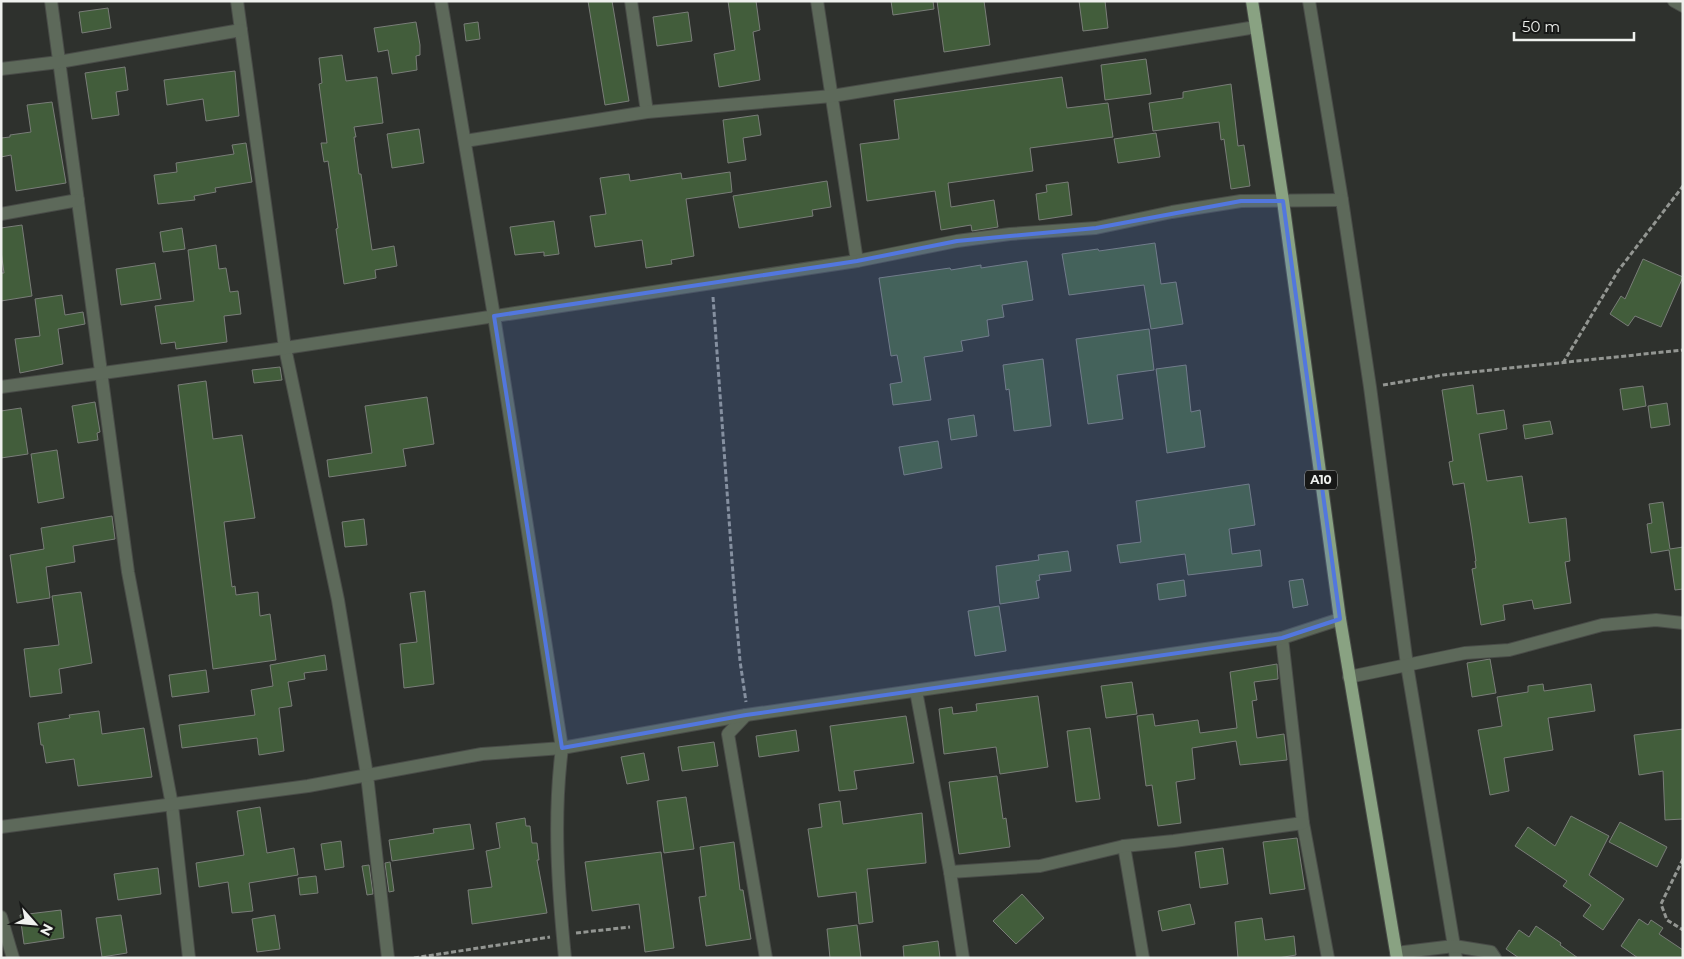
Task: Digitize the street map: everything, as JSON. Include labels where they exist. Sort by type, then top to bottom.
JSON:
[{"type":"main road","name":"A10","points":[[1252,1],[1283,201],[1340,619],[1397,955]]},
{"type":"street","points":[[51,1],[128,572],[172,805],[189,958]]},
{"type":"street","points":[[237,1],[285,348],[338,600],[367,775],[388,958]]},
{"type":"street","points":[[441,1],[494,316],[562,748],[558,782],[558,848],[565,958]]},
{"type":"street","points":[[631,1],[647,112]]},
{"type":"street","points":[[817,1],[857,261]]},
{"type":"street","points":[[1309,1],[1342,200],[1408,665],[1455,952]]},
{"type":"street","points":[[1674,1],[1683,6]]},
{"type":"street","points":[[464,141],[647,112],[832,96],[1256,27]]},
{"type":"street","points":[[1,69],[58,62],[241,30]]},
{"type":"street","points":[[1,214],[78,200]]},
{"type":"street","points":[[1,387],[285,348],[857,261],[957,241],[1010,234],[1096,228],[1172,212],[1241,201],[1342,200]]},
{"type":"street","points":[[1,827],[308,786],[482,754],[562,748],[746,715],[1282,638],[1340,619]]},
{"type":"street","points":[[1349,677],[1465,653],[1509,650],[1602,625],[1656,620],[1683,623]]},
{"type":"street","points":[[1282,638],[1303,823],[1328,958]]},
{"type":"street","points":[[916,691],[950,872],[963,958]]},
{"type":"street","points":[[746,715],[728,734],[766,958]]},
{"type":"street","points":[[950,872],[1040,866],[1124,846],[1303,823]]},
{"type":"street","points":[[1124,846],[1143,958]]},
{"type":"street","points":[[1,917],[13,958]]},
{"type":"street","points":[[1397,955],[1492,952],[1495,958]]},
{"type":"path","points":[[1563,363],[1618,271],[1683,186]]},
{"type":"path","points":[[712,282],[735,602],[740,661],[746,693],[746,715]]},
{"type":"path","points":[[1370,388],[1444,375],[1683,350]]},
{"type":"path","points":[[1683,859],[1661,904],[1667,920],[1683,930]]},
{"type":"path","points":[[414,958],[539,940],[563,934],[630,927]]},
{"type":"highlighted area","points":[[1241,201],[1283,201],[1340,619],[1282,638],[746,715],[562,748],[494,316],[857,261],[957,241],[1096,228]]},
{"type":"building","points":[[588,1],[612,1],[629,101],[605,105]]},
{"type":"building","points":[[728,1],[756,1],[760,30],[753,32],[760,80],[719,87],[714,54],[735,50]]},
{"type":"building","points":[[891,1],[933,1],[934,9],[893,15]]},
{"type":"building","points":[[937,1],[984,1],[990,45],[944,52]]},
{"type":"building","points":[[1079,1],[1105,1],[1108,28],[1083,31]]},
{"type":"building","points":[[108,8],[111,28],[82,33],[79,12]]},
{"type":"building","points":[[688,12],[692,41],[657,46],[653,17]]},
{"type":"building","points":[[416,22],[420,45],[420,55],[416,56],[417,70],[392,74],[388,50],[378,52],[374,28]]},
{"type":"building","points":[[478,22],[480,39],[466,41],[464,24]]},
{"type":"building","points":[[342,55],[346,81],[377,77],[383,123],[354,127],[356,137],[354,137],[372,250],[394,246],[397,266],[375,270],[376,278],[344,284],[328,161],[324,162],[321,143],[327,143],[319,84],[322,83],[319,58]]},
{"type":"building","points":[[1146,59],[1151,94],[1105,100],[1101,65]]},
{"type":"building","points":[[125,67],[128,90],[116,92],[119,115],[92,119],[85,73]]},
{"type":"building","points":[[235,71],[239,116],[206,121],[203,99],[167,105],[164,80]]},
{"type":"building","points":[[1062,77],[1067,108],[1108,103],[1113,137],[1030,148],[1033,171],[948,183],[951,207],[994,200],[998,227],[972,231],[971,225],[941,230],[935,191],[867,201],[860,144],[899,139],[894,100]]},
{"type":"building","points":[[1231,84],[1238,146],[1244,145],[1250,186],[1231,189],[1224,139],[1221,140],[1219,122],[1153,131],[1149,103],[1183,98],[1183,92]]},
{"type":"building","points":[[52,102],[66,183],[16,191],[11,155],[1,157],[1,138],[31,132],[27,105]]},
{"type":"building","points":[[758,115],[761,135],[743,138],[746,160],[728,163],[723,120]]},
{"type":"building","points":[[419,129],[424,163],[392,168],[387,134]]},
{"type":"building","points":[[1156,133],[1160,157],[1118,163],[1114,139]]},
{"type":"building","points":[[246,143],[252,182],[215,188],[216,192],[194,196],[195,200],[158,204],[154,175],[177,172],[176,163],[234,154],[232,145]]},
{"type":"building","points":[[730,172],[732,192],[686,199],[694,256],[671,260],[672,264],[646,268],[642,240],[595,247],[590,216],[606,214],[600,178],[629,174],[630,181],[681,173],[682,179]]},
{"type":"building","points":[[827,181],[831,207],[812,210],[813,216],[739,228],[733,196]]},
{"type":"building","points":[[1068,182],[1072,215],[1039,220],[1036,194],[1047,192],[1046,185]]},
{"type":"building","points":[[554,221],[559,254],[544,256],[544,252],[515,255],[510,227]]},
{"type":"building","points":[[22,225],[32,296],[1,301],[1,273],[4,273],[1,251],[1,228]]},
{"type":"building","points":[[182,228],[185,249],[163,252],[160,232]]},
{"type":"building","points":[[1155,243],[1161,284],[1176,282],[1183,324],[1151,329],[1144,285],[1069,295],[1062,254]]},
{"type":"building","points":[[216,245],[219,269],[226,268],[230,292],[238,291],[241,314],[224,316],[227,342],[176,349],[175,342],[161,344],[155,306],[194,301],[188,250]]},
{"type":"building","points":[[1643,259],[1683,277],[1661,327],[1635,316],[1628,326],[1610,314],[1621,296],[1625,299]]},
{"type":"building","points":[[1027,261],[1033,300],[1002,305],[1004,317],[987,320],[989,336],[961,341],[963,351],[924,357],[931,400],[893,405],[890,384],[902,382],[897,355],[891,356],[879,278],[950,268],[951,270],[981,265],[981,268]]},
{"type":"building","points":[[155,263],[161,299],[121,305],[116,269]]},
{"type":"building","points":[[62,295],[65,315],[83,312],[85,324],[58,329],[63,364],[20,373],[15,339],[40,336],[35,299]]},
{"type":"building","points":[[1149,329],[1154,370],[1117,375],[1123,419],[1088,424],[1076,339]]},
{"type":"building","points":[[1043,359],[1051,426],[1014,431],[1009,389],[1006,390],[1003,365]]},
{"type":"building","points":[[1186,365],[1191,412],[1200,410],[1205,447],[1167,453],[1156,369]]},
{"type":"building","points":[[280,367],[282,380],[254,383],[252,370]]},
{"type":"building","points":[[206,381],[213,439],[242,435],[255,518],[224,522],[232,587],[235,586],[236,595],[258,592],[260,616],[270,614],[276,660],[213,669],[178,385]]},
{"type":"building","points":[[1473,385],[1477,414],[1504,410],[1507,429],[1479,434],[1487,481],[1522,476],[1529,523],[1566,518],[1570,561],[1565,562],[1571,603],[1534,609],[1532,600],[1503,605],[1505,620],[1481,625],[1472,569],[1476,568],[1476,561],[1464,483],[1453,485],[1449,462],[1453,461],[1442,390]]},
{"type":"building","points":[[1643,386],[1646,406],[1623,410],[1620,389]]},
{"type":"building","points":[[427,397],[434,444],[403,449],[406,466],[329,477],[327,460],[372,453],[365,406]]},
{"type":"building","points":[[95,402],[100,432],[97,433],[98,440],[78,443],[72,406]]},
{"type":"building","points":[[1667,403],[1670,425],[1651,428],[1648,406]]},
{"type":"building","points":[[21,408],[28,454],[1,458],[1,411]]},
{"type":"building","points":[[974,415],[977,436],[951,440],[948,419]]},
{"type":"building","points":[[1550,421],[1553,434],[1525,439],[1523,425]]},
{"type":"building","points":[[938,441],[942,468],[904,475],[899,447]]},
{"type":"building","points":[[57,450],[64,498],[38,503],[31,454]]},
{"type":"building","points":[[1249,484],[1255,525],[1229,529],[1232,554],[1260,550],[1262,566],[1188,575],[1185,554],[1120,563],[1117,545],[1141,542],[1136,501]]},
{"type":"building","points":[[1663,502],[1670,549],[1683,547],[1683,589],[1675,590],[1669,550],[1651,553],[1647,524],[1652,523],[1649,504]]},
{"type":"building","points":[[112,516],[115,539],[73,546],[75,562],[46,567],[50,598],[17,603],[10,555],[44,549],[41,528]]},
{"type":"building","points":[[364,519],[367,545],[345,547],[342,522]]},
{"type":"building","points":[[1068,551],[1071,571],[1039,575],[1040,580],[1036,581],[1039,598],[1000,604],[996,566],[1039,560],[1038,555]]},
{"type":"building","points":[[1303,579],[1308,605],[1293,608],[1289,581]]},
{"type":"building","points":[[1184,580],[1186,596],[1159,600],[1157,584]]},
{"type":"building","points":[[425,591],[434,684],[404,688],[400,644],[417,642],[410,593]]},
{"type":"building","points":[[81,592],[92,663],[59,669],[62,693],[30,697],[24,649],[59,645],[52,596]]},
{"type":"building","points":[[999,606],[1006,651],[975,656],[968,611]]},
{"type":"building","points":[[325,655],[327,670],[304,673],[305,679],[288,682],[292,706],[279,708],[284,751],[259,755],[257,738],[182,748],[179,725],[255,715],[251,690],[273,686],[270,665]]},
{"type":"building","points":[[1490,659],[1496,693],[1472,697],[1467,663]]},
{"type":"building","points":[[1277,664],[1278,679],[1254,682],[1257,700],[1252,701],[1257,738],[1284,734],[1287,760],[1240,765],[1236,741],[1192,748],[1195,779],[1176,782],[1181,823],[1158,826],[1152,785],[1146,786],[1137,716],[1153,714],[1155,726],[1198,720],[1200,733],[1237,728],[1230,672]]},
{"type":"building","points":[[206,670],[209,692],[172,697],[169,675]]},
{"type":"building","points":[[1132,682],[1137,714],[1106,718],[1101,686]]},
{"type":"building","points":[[1543,684],[1544,691],[1591,684],[1595,711],[1548,718],[1553,750],[1504,758],[1509,791],[1490,795],[1478,730],[1502,726],[1497,697],[1528,692],[1528,686]]},
{"type":"building","points":[[1038,696],[1048,767],[1000,774],[996,747],[944,754],[939,709],[952,707],[953,714],[977,711],[976,704]]},
{"type":"building","points":[[99,711],[102,734],[144,728],[152,777],[78,786],[74,759],[46,763],[38,723],[70,718],[69,715]]},
{"type":"building","points":[[906,716],[914,763],[854,771],[857,789],[839,791],[830,726]]},
{"type":"building","points":[[1090,728],[1100,799],[1076,802],[1067,731]]},
{"type":"building","points":[[1683,729],[1683,819],[1665,820],[1663,771],[1639,775],[1634,735]]},
{"type":"building","points":[[796,730],[799,751],[759,757],[756,736]]},
{"type":"building","points":[[714,742],[718,766],[682,771],[678,747]]},
{"type":"building","points":[[644,753],[649,780],[627,784],[621,757]]},
{"type":"building","points":[[997,776],[1003,819],[1006,818],[1010,847],[959,854],[949,782]]},
{"type":"building","points":[[686,797],[694,849],[664,853],[657,801]]},
{"type":"building","points":[[840,801],[843,824],[922,813],[926,863],[867,869],[873,922],[859,924],[856,892],[818,897],[808,829],[822,827],[819,804]]},
{"type":"building","points":[[260,807],[267,853],[294,848],[298,875],[249,883],[253,911],[232,913],[228,882],[199,887],[196,863],[244,855],[237,811]]},
{"type":"building","points":[[1571,816],[1609,836],[1589,875],[1624,899],[1603,930],[1583,916],[1591,905],[1563,886],[1567,881],[1515,846],[1528,827],[1555,846]]},
{"type":"building","points":[[525,818],[526,826],[530,826],[532,843],[537,843],[539,860],[537,860],[547,913],[472,924],[468,890],[492,887],[486,851],[500,848],[496,823]]},
{"type":"building","points":[[1620,822],[1667,847],[1657,867],[1609,842]]},
{"type":"building","points":[[470,824],[474,849],[392,861],[389,840],[434,833],[433,829]]},
{"type":"building","points":[[1297,838],[1305,889],[1270,894],[1263,842]]},
{"type":"building","points":[[341,841],[344,867],[325,870],[321,844]]},
{"type":"building","points":[[734,842],[740,890],[743,890],[751,939],[706,946],[699,897],[706,896],[700,847]]},
{"type":"building","points":[[1223,848],[1228,884],[1200,888],[1195,852]]},
{"type":"building","points":[[661,852],[674,948],[645,952],[639,904],[592,911],[585,862]]},
{"type":"building","points":[[390,862],[394,891],[389,892],[385,863]]},
{"type":"building","points":[[369,865],[373,894],[367,895],[362,866]]},
{"type":"building","points":[[158,868],[161,894],[118,900],[114,874]]},
{"type":"building","points":[[316,876],[318,893],[300,895],[298,878]]},
{"type":"building","points":[[1022,894],[1044,918],[1016,944],[993,921]]},
{"type":"building","points":[[1190,904],[1195,924],[1162,931],[1158,911]]},
{"type":"building","points":[[61,910],[64,938],[24,944],[20,915]]},
{"type":"building","points":[[121,915],[127,953],[102,957],[96,918]]},
{"type":"building","points":[[275,915],[280,949],[257,952],[252,919]]},
{"type":"building","points":[[1262,918],[1265,940],[1294,936],[1296,955],[1278,958],[1238,958],[1235,922]]},
{"type":"building","points":[[1639,919],[1648,925],[1651,920],[1663,928],[1659,934],[1683,950],[1683,958],[1638,958],[1621,946]]},
{"type":"building","points":[[857,925],[861,958],[830,958],[827,929]]},
{"type":"building","points":[[1536,926],[1561,943],[1560,945],[1578,958],[1519,958],[1506,949],[1519,930],[1529,937]]},
{"type":"building","points":[[938,941],[940,958],[904,958],[903,946]]}]
